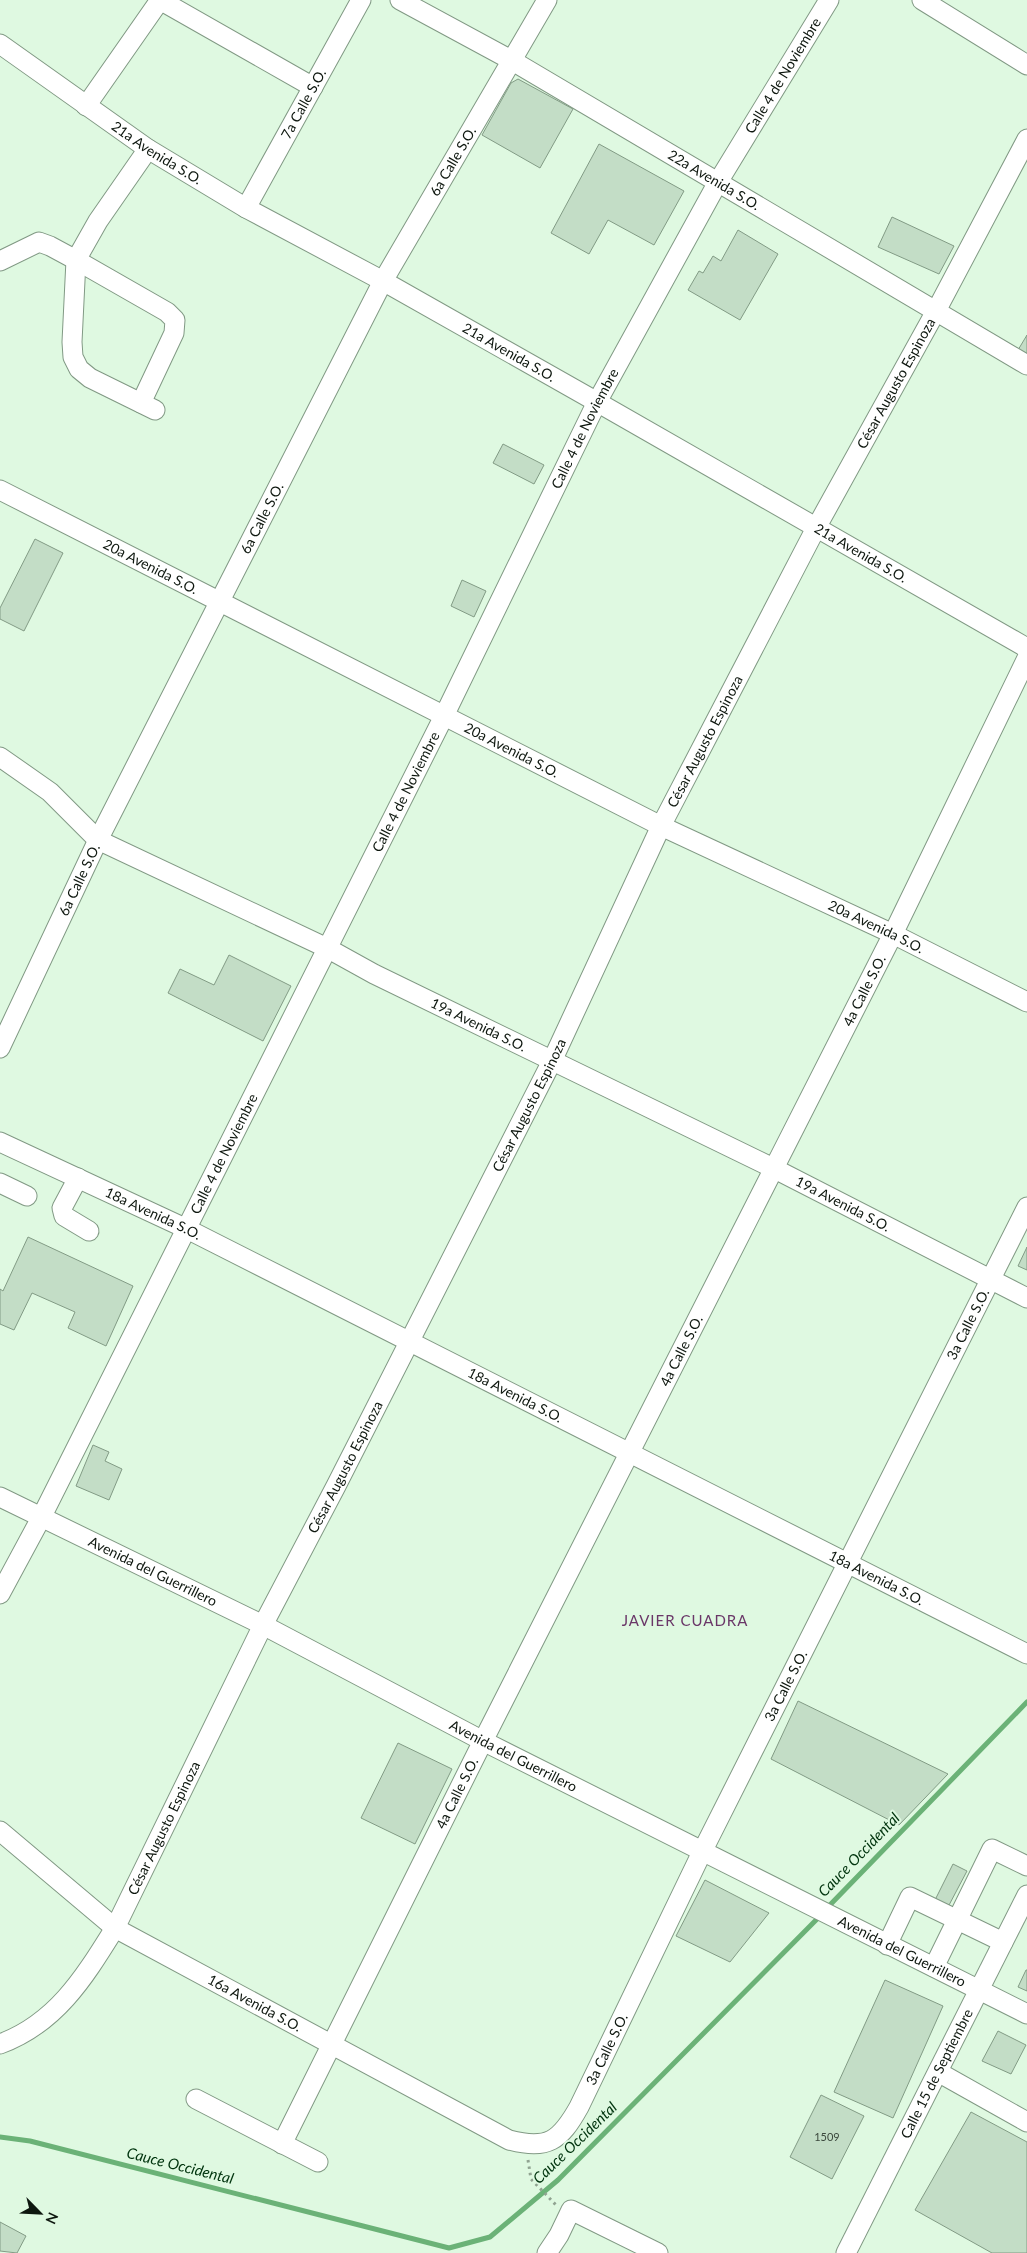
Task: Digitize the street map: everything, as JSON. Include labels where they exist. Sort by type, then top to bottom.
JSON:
[{"type":"street","points":[[86,106],[160,0],[313,87]]},
{"type":"street","name":"7a Calle S.O.","points":[[246,208],[361,0]]},
{"type":"street","name":"22a Avenida S.O.","points":[[400,0],[511,60],[1027,365]]},
{"type":"street","name":"6a Calle S.O.","points":[[0,1048],[7,1016],[383,281],[547,0]]},
{"type":"street","name":"Calle 4 de Noviembre","points":[[0,1594],[41,1518],[444,716],[597,402],[718,182],[829,0]]},
{"type":"street","points":[[922,0],[1027,65]]},
{"type":"street","name":"21a Avenida S.O.","points":[[0,44],[148,149],[246,208],[383,281],[1027,648]]},
{"type":"street","name":"César Augusto Espinoza","points":[[0,2044],[23,2032],[63,2003],[88,1971],[115,1928],[263,1625],[336,1486],[552,1060],[661,826],[816,528],[936,311],[1027,139]]},
{"type":"street","points":[[0,261],[27,246],[39,242],[76,260],[167,312],[175,320],[174,333],[148,406],[90,378],[79,369],[73,357],[72,342],[76,260],[98,221],[148,149]]},
{"type":"street","name":"20a Avenida S.O.","points":[[0,490],[661,826],[893,934],[1027,1002]]},
{"type":"street","name":"4a Calle S.O.","points":[[282,2144],[483,1741],[893,934],[1027,658]]},
{"type":"street","name":"19a Avenida S.O.","points":[[0,757],[50,792],[98,840],[327,948],[374,974],[773,1168],[1027,1298]]},
{"type":"street","name":"18a Avenida S.O.","points":[[0,1142],[187,1229],[1027,1654]]},
{"type":"street","points":[[78,1178],[62,1208],[64,1216],[89,1232]]},
{"type":"street","points":[[0,1183],[27,1196]]},
{"type":"street","name":"3a Calle S.O.","points":[[528,2145],[559,2138],[568,2127],[703,1850],[1027,1207]]},
{"type":"street","name":"Avenida del Guerrillero","points":[[0,1497],[263,1625],[483,1741],[1027,2014]]},
{"type":"street","name":"16a Avenida S.O.","points":[[0,1831],[115,1928],[509,2140],[528,2145]]},
{"type":"street","points":[[934,1967],[992,1849],[1027,1866]]},
{"type":"street","name":"Calle 15 de Septiembre","points":[[846,2253],[1027,1895]]},
{"type":"street","points":[[887,1945],[910,1897],[1003,1942]]},
{"type":"street","points":[[938,2072],[1027,2122]]},
{"type":"street","points":[[196,2099],[318,2162]]},
{"type":"street","points":[[547,2253],[571,2210],[658,2253]]},
{"type":"path","points":[[528,2145],[528,2170],[531,2179],[554,2204]]},
{"type":"building","points":[[518,79],[573,109],[540,168],[482,135],[511,83]]},
{"type":"building","points":[[599,144],[684,191],[654,245],[608,220],[589,254],[551,233]]},
{"type":"building","points":[[892,217],[954,246],[939,274],[878,247]]},
{"type":"building","points":[[738,230],[778,254],[740,320],[688,290],[699,271],[703,273],[713,256],[721,261]]},
{"type":"building","points":[[1027,335],[1027,361],[1015,355]]},
{"type":"building","points":[[503,444],[544,465],[534,484],[493,463]]},
{"type":"building","points":[[35,539],[63,553],[24,631],[0,619],[0,608]]},
{"type":"building","points":[[462,580],[486,591],[474,617],[451,606]]},
{"type":"building","points":[[229,955],[291,986],[263,1041],[168,993],[180,969],[214,985]]},
{"type":"building","points":[[28,1237],[133,1286],[106,1346],[68,1328],[75,1312],[32,1293],[14,1330],[0,1324],[0,1289],[3,1291]]},
{"type":"building","points":[[1027,1247],[1027,1270],[1018,1266]]},
{"type":"building","points":[[93,1445],[109,1452],[105,1461],[122,1469],[109,1500],[76,1486]]},
{"type":"building","points":[[798,1701],[948,1774],[899,1825],[771,1759]]},
{"type":"building","points":[[398,1743],[452,1769],[415,1844],[361,1818]]},
{"type":"building","points":[[953,1864],[967,1871],[948,1907],[935,1900]]},
{"type":"building","points":[[705,1880],[769,1913],[730,1962],[676,1936]]},
{"type":"building","points":[[1027,1970],[1027,1991],[1018,1987]]},
{"type":"building","points":[[885,1980],[943,2006],[893,2118],[834,2092]]},
{"type":"building","points":[[998,2031],[1026,2045],[1011,2074],[982,2061]]},
{"type":"building","points":[[821,2095],[864,2116],[832,2179],[790,2157]]},
{"type":"building","points":[[971,2112],[1027,2142],[1027,2253],[992,2253],[915,2210]]},
{"type":"building","points":[[0,2222],[26,2236],[17,2253],[0,2251]]},
{"type":"waterway","name":"Cauce Occidental","points":[[827,1908],[1027,1702]]},
{"type":"waterway","name":"Cauce Occidental","points":[[0,2137],[30,2141],[449,2248],[490,2237],[558,2180],[821,1915]]},
{"type":"district","name":"JAVIER CUADRA","points":[[685,1621]]}]
